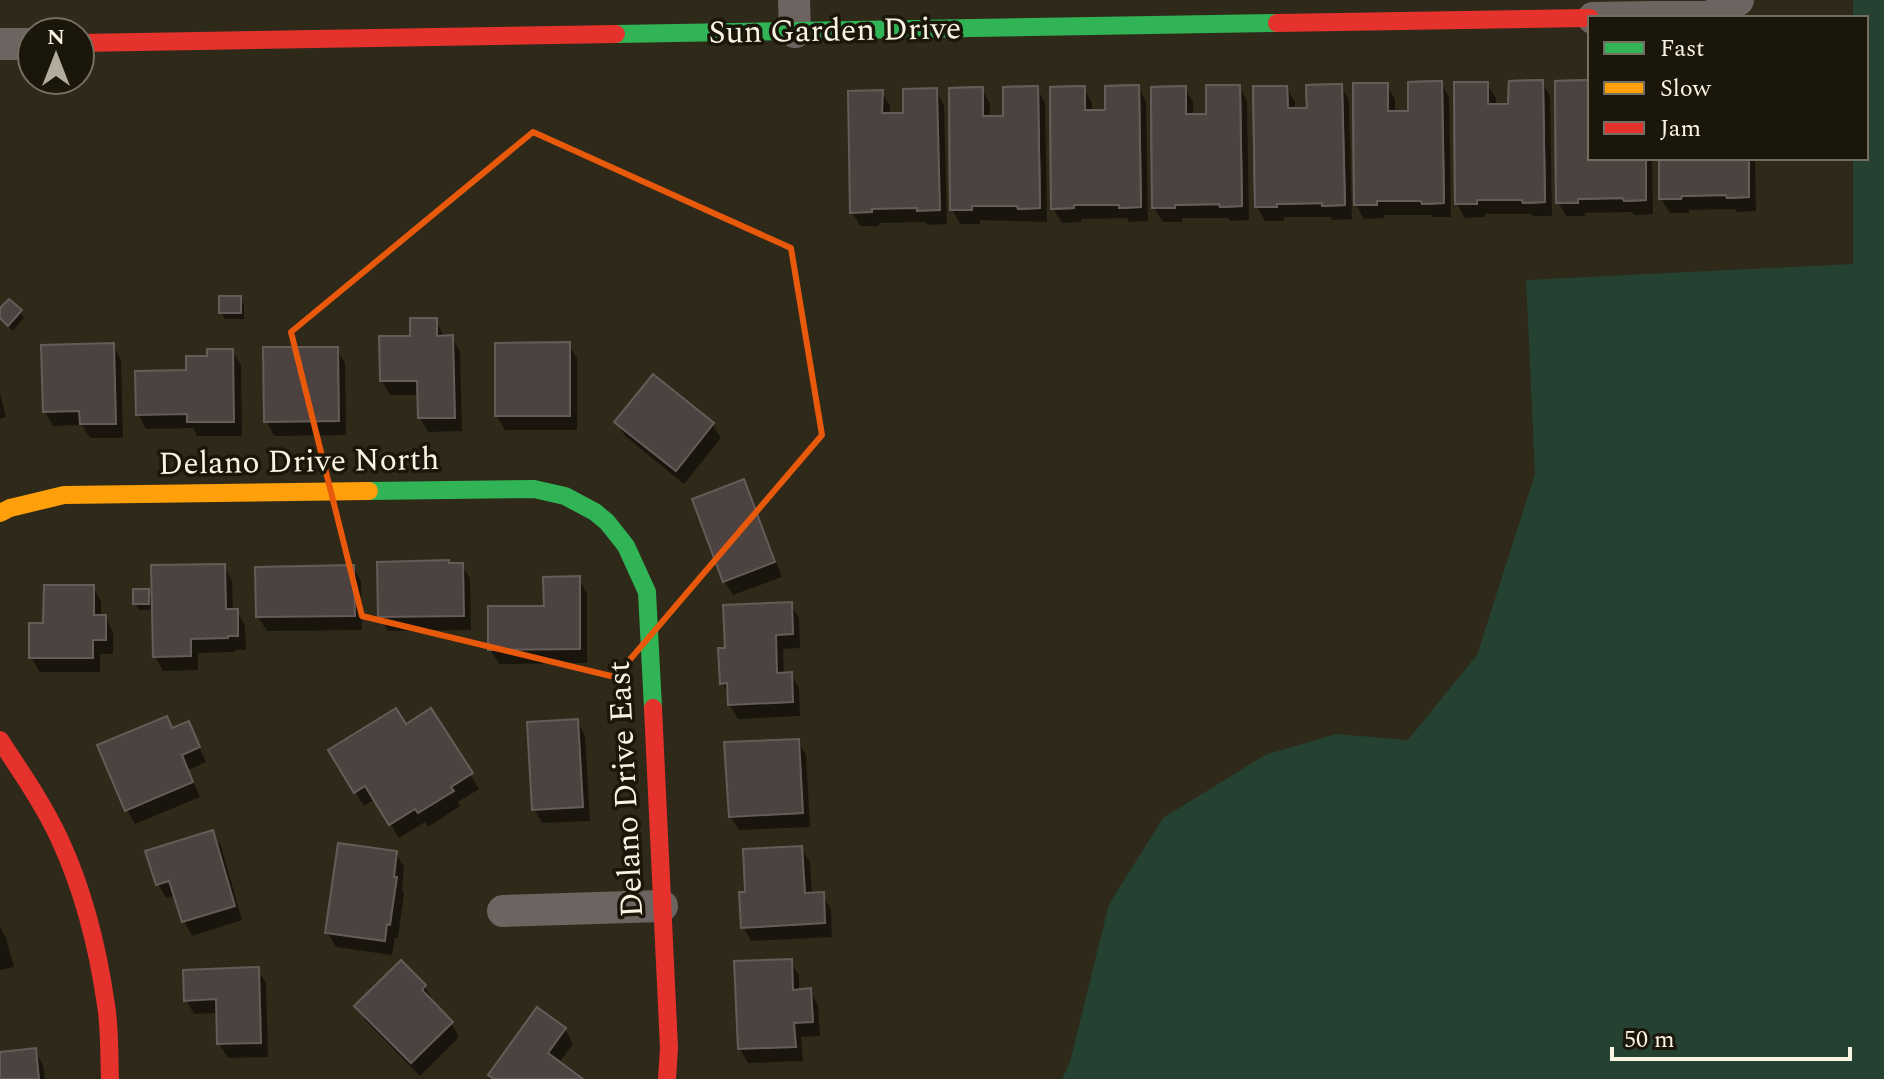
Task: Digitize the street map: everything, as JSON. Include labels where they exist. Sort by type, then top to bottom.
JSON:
[{"type":"street","points":[[794,0],[795,32]]},
{"type":"street","name":"Sun Garden Drive","points":[[1711,16],[1738,0]]},
{"type":"street","name":"Sun Garden Drive","points":[[96,43],[1588,18]]},
{"type":"street","name":"Delano Drive North","points":[[0,513],[64,495],[534,489],[565,496],[597,511]]},
{"type":"street","name":"Delano Drive East","points":[[597,511],[620,535],[638,566],[647,592],[669,1048],[667,1079]]},
{"type":"street","points":[[0,740],[59,838],[77,881],[93,936],[107,1008],[110,1079]]},
{"type":"street","points":[[503,911],[662,906]]},
{"type":"highlighted area","points":[[533,132],[791,248],[822,435],[615,677],[362,616],[291,332]]},
{"type":"green space","points":[[1853,0],[1884,0],[1884,1079],[1062,1079],[1070,1062],[1109,904],[1163,818],[1265,755],[1336,734],[1408,740],[1477,655],[1535,474],[1526,280],[1853,264],[1853,160],[1868,160],[1868,16],[1853,16]]},
{"type":"building","points":[[1543,80],[1545,202],[1477,200],[1477,204],[1455,204],[1454,82],[1488,82],[1488,104],[1508,104],[1509,81]]},
{"type":"building","points":[[1543,80],[1545,202],[1477,200],[1477,204],[1455,204],[1454,82],[1488,82],[1488,104],[1508,104],[1509,81]]},
{"type":"building","points":[[1588,80],[1588,160],[1646,160],[1646,200],[1578,199],[1578,203],[1556,203],[1555,81]]},
{"type":"building","points":[[1588,80],[1588,160],[1646,160],[1646,200],[1578,199],[1578,203],[1556,203],[1555,81]]},
{"type":"building","points":[[1442,81],[1444,203],[1377,201],[1377,205],[1354,205],[1353,83],[1388,83],[1388,111],[1408,111],[1408,82]]},
{"type":"building","points":[[1442,81],[1444,203],[1377,201],[1377,205],[1354,205],[1353,83],[1388,83],[1388,111],[1408,111],[1408,82]]},
{"type":"building","points":[[1342,84],[1345,205],[1277,204],[1277,207],[1255,207],[1253,86],[1287,86],[1288,108],[1307,108],[1306,85]]},
{"type":"building","points":[[1342,84],[1345,205],[1277,204],[1277,207],[1255,207],[1253,86],[1287,86],[1288,108],[1307,108],[1306,85]]},
{"type":"building","points":[[1139,85],[1141,207],[1074,205],[1074,208],[1051,209],[1050,87],[1085,86],[1085,110],[1105,110],[1105,86]]},
{"type":"building","points":[[1139,85],[1141,207],[1074,205],[1074,208],[1051,209],[1050,87],[1085,86],[1085,110],[1105,110],[1105,86]]},
{"type":"building","points":[[1206,85],[1240,85],[1242,206],[1220,207],[1219,204],[1152,208],[1151,87],[1186,86],[1186,114],[1206,114]]},
{"type":"building","points":[[1206,85],[1240,85],[1242,206],[1220,207],[1219,204],[1152,208],[1151,87],[1186,86],[1186,114],[1206,114]]},
{"type":"building","points":[[1038,86],[1040,208],[972,206],[972,210],[950,210],[949,88],[983,87],[983,116],[1003,116],[1003,87]]},
{"type":"building","points":[[1038,86],[1040,208],[972,206],[972,210],[950,210],[949,88],[983,87],[983,116],[1003,116],[1003,87]]},
{"type":"building","points":[[937,88],[940,210],[872,209],[872,212],[850,213],[848,91],[883,90],[882,113],[903,113],[903,89]]},
{"type":"building","points":[[1659,160],[1749,160],[1749,197],[1727,198],[1726,195],[1659,199]]},
{"type":"building","points":[[1659,160],[1749,160],[1749,197],[1727,198],[1726,195],[1659,199]]},
{"type":"building","points":[[219,296],[241,296],[241,313],[219,313]]},
{"type":"building","points":[[9,299],[22,310],[8,326],[0,318],[0,308]]},
{"type":"building","points":[[410,318],[437,318],[437,336],[453,335],[455,418],[418,418],[417,381],[380,381],[379,336],[410,336]]},
{"type":"building","points":[[570,342],[570,416],[495,416],[495,343]]},
{"type":"building","points":[[114,343],[116,424],[80,424],[79,411],[43,412],[41,345]]},
{"type":"building","points":[[263,347],[338,347],[339,421],[264,422]]},
{"type":"building","points":[[207,349],[233,349],[234,422],[187,422],[187,414],[136,415],[135,371],[186,370],[186,356],[207,356]]},
{"type":"building","points":[[653,374],[714,423],[676,471],[614,422]]},
{"type":"building","points":[[744,479],[775,562],[723,582],[692,499]]},
{"type":"building","points":[[449,560],[449,563],[463,563],[464,616],[378,617],[377,562]]},
{"type":"building","points":[[225,564],[226,609],[238,609],[238,636],[191,639],[191,656],[153,657],[151,565]]},
{"type":"building","points":[[354,565],[355,616],[256,617],[255,567]]},
{"type":"building","points":[[580,576],[580,649],[488,650],[488,606],[544,606],[543,577]]},
{"type":"building","points":[[44,585],[94,585],[94,615],[106,615],[106,640],[93,640],[93,658],[29,658],[29,623],[43,623]]},
{"type":"building","points":[[133,589],[149,589],[149,604],[133,604]]},
{"type":"building","points":[[792,602],[793,634],[776,635],[777,673],[792,672],[793,702],[728,705],[727,683],[720,684],[718,648],[725,648],[723,605]]},
{"type":"building","points":[[396,708],[406,724],[431,708],[473,773],[451,787],[454,791],[418,813],[415,809],[389,825],[365,786],[354,793],[328,750]]},
{"type":"building","points":[[167,716],[172,728],[189,721],[200,747],[182,755],[193,782],[125,811],[97,745]]},
{"type":"building","points":[[578,719],[583,807],[532,810],[527,722]]},
{"type":"building","points":[[799,739],[803,813],[729,817],[724,742]]},
{"type":"building","points":[[213,830],[235,906],[182,922],[169,881],[156,885],[145,851]]},
{"type":"building","points":[[338,843],[397,851],[394,877],[397,877],[385,941],[325,933]]},
{"type":"building","points":[[802,846],[805,893],[824,892],[825,923],[741,928],[739,892],[745,892],[743,849]]},
{"type":"building","points":[[792,959],[793,990],[811,988],[813,1022],[794,1023],[796,1047],[738,1049],[734,961]]},
{"type":"building","points":[[401,960],[426,985],[422,990],[453,1022],[411,1063],[354,1006]]},
{"type":"building","points":[[259,967],[261,1043],[217,1044],[216,999],[184,1001],[183,970]]},
{"type":"building","points":[[537,1007],[566,1028],[548,1053],[583,1079],[494,1079],[488,1075]]},
{"type":"building","points":[[36,1048],[39,1079],[0,1079],[0,1052]]},
{"type":"traffic: fast","points":[[616,34],[1277,23]]},
{"type":"traffic: fast","points":[[369,491],[534,489],[565,496],[595,512],[626,546],[647,592],[653,708]]},
{"type":"traffic: slow","points":[[0,513],[64,495],[369,491]]},
{"type":"traffic: jam","points":[[1277,23],[1588,18]]},
{"type":"traffic: jam","points":[[96,43],[616,34]]},
{"type":"traffic: jam","points":[[653,708],[669,1048],[667,1079]]},
{"type":"traffic: jam","points":[[0,740],[54,827],[83,900],[106,1005],[110,1079]]}]
